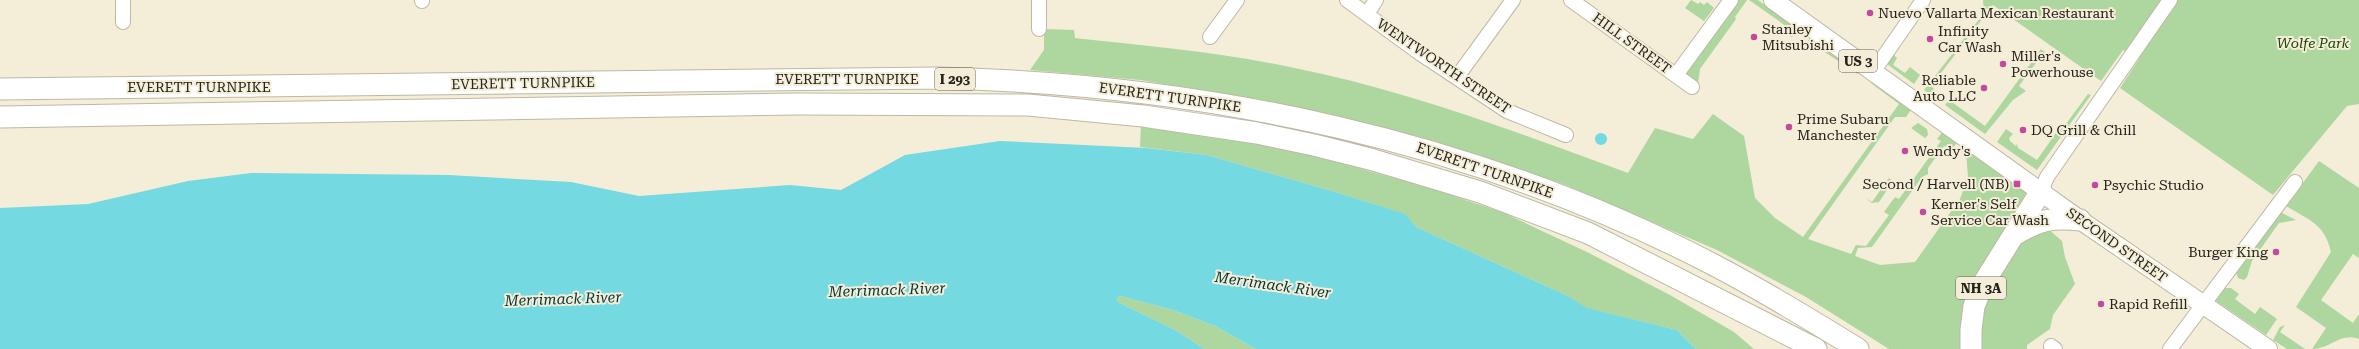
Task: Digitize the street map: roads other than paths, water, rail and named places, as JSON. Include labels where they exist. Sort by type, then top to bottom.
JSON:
[{"type":"highway","name":"EVERETT TURNPIKE","points":[[0,89],[937,78],[1051,82],[1166,94],[1242,106],[1348,128],[1437,153],[1545,190],[1609,216],[1713,264],[1774,297],[1858,349]]},
{"type":"highway","name":"EVERETT TURNPIKE","points":[[0,117],[798,104],[970,103],[1086,109],[1200,124],[1314,145],[1370,159],[1480,192],[1588,232],[1816,349]]},
{"type":"highway","points":[[2014,236],[2041,191]]},
{"type":"highway","name":"NH 3A","points":[[1971,349],[1971,330],[1977,301],[1983,284],[2014,236],[2031,225],[2052,218],[2080,220]]},
{"type":"highway","points":[[1588,232],[1754,323],[1787,349]]},
{"type":"main road","name":"SECOND STREET","points":[[1773,0],[2080,220],[2268,349]]},
{"type":"street","points":[[123,0],[123,22]]},
{"type":"street","points":[[1039,0],[1039,29]]},
{"type":"street","points":[[1210,37],[1237,0]]},
{"type":"street","name":"WENTWORTH STREET","points":[[1347,0],[1507,111],[1566,135]]},
{"type":"street","points":[[1367,14],[1376,0]]},
{"type":"street","points":[[1456,77],[1513,0]]},
{"type":"street","name":"HILL STREET","points":[[1571,0],[1692,87]]},
{"type":"street","points":[[1676,75],[1731,0]]},
{"type":"street","points":[[1873,72],[1924,0]]},
{"type":"street","points":[[2041,191],[2046,177],[2170,0]]},
{"type":"street","points":[[2170,349],[2294,182]]},
{"type":"water","points":[[1601,133],[1605,135],[1607,139],[1605,143],[1601,145],[1597,143],[1595,139],[1597,135]]},
{"type":"water","name":"Merrimack River","points":[[1000,141],[1146,148],[1207,155],[1332,191],[1405,214],[1416,227],[1568,296],[1587,308],[1677,330],[1696,349],[1256,349],[1215,326],[1173,310],[1120,296],[1117,298],[1118,302],[1177,331],[1204,349],[0,349],[0,208],[88,204],[188,181],[251,173],[449,175],[571,182],[639,196],[790,185],[841,190],[905,155]]},
{"type":"place","name":"Nuevo Vallarta Mexican Restaurant","points":[[1870,13]]},
{"type":"place","name":"Stanley Mitsubishi","points":[[1754,37]]},
{"type":"place","name":"Infinity Car Wash","points":[[1930,39]]},
{"type":"place","name":"Miller's Powerhouse","points":[[2003,64]]},
{"type":"place","name":"Reliable Auto LLC","points":[[1984,88]]},
{"type":"place","name":"Prime Subaru Manchester","points":[[1789,127]]},
{"type":"place","name":"DQ Grill & Chill","points":[[2023,130]]},
{"type":"place","name":"Wendy's","points":[[1905,151]]},
{"type":"place","name":"Second / Harvell (NB)","points":[[2017,184]]},
{"type":"place","name":"Psychic Studio","points":[[2095,185]]},
{"type":"place","name":"Kerner's Self Service Car Wash","points":[[1923,212]]},
{"type":"place","name":"Burger King","points":[[2276,252]]},
{"type":"place","name":"Rapid Refill","points":[[2101,304]]},
{"type":"park label","name":"Wolfe Park","points":[[2313,43]]}]
